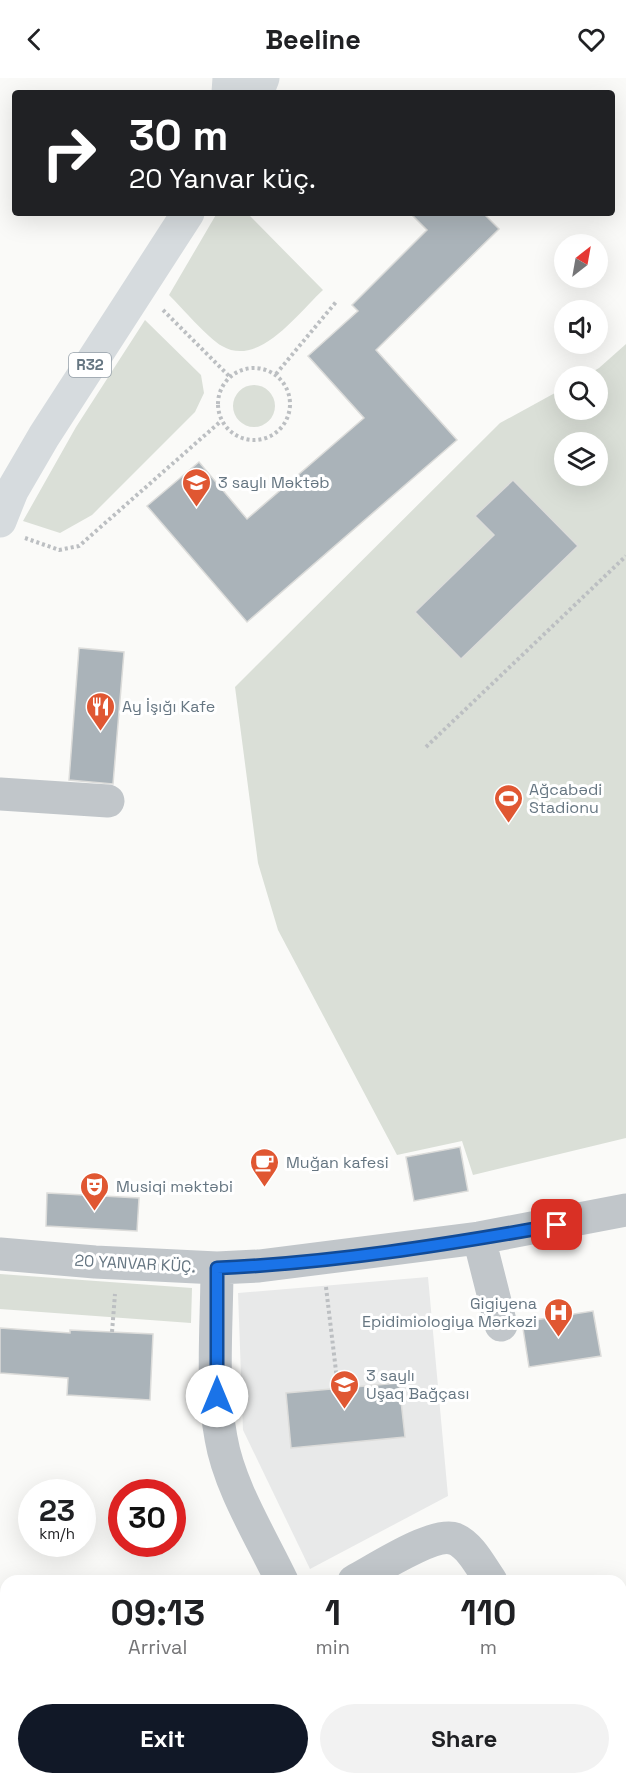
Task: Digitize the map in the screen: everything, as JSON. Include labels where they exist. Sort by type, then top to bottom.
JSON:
[{"type":"main road","name":"R32","points":[[10,529],[12,491],[44,436],[186,216]]},
{"type":"street","points":[[0,794],[108,801]]},
{"type":"street","name":"20 YANVAR KÜÇ.","points":[[0,1254],[217,1268],[322,1259],[479,1238],[626,1210]]},
{"type":"street","points":[[479,1238],[501,1325]]},
{"type":"street","points":[[217,1268],[217,1396],[220,1438],[230,1472],[279,1575]]},
{"type":"street","points":[[366,1575],[433,1540],[453,1538],[466,1546],[487,1575]]},
{"type":"path","points":[[276,374],[336,302]]},
{"type":"path","points":[[160,307],[229,376]]},
{"type":"path","points":[[244,368],[261,368],[276,374],[286,387],[291,403],[288,419],[278,432],[264,440],[247,441],[232,434],[221,422],[217,406],[220,389],[229,376],[244,368]]},
{"type":"path","points":[[10,529],[59,550],[79,546],[221,422]]},
{"type":"path","points":[[426,747],[626,556]]},
{"type":"path","points":[[322,1259],[338,1389]]},
{"type":"path","points":[[112,1332],[117,1263]]},
{"type":"shaded area","points":[[215,216],[250,216],[323,290],[277,335],[250,350],[236,351],[216,342],[169,295]]},
{"type":"shaded area","points":[[145,320],[201,375],[204,393],[195,412],[92,515],[60,533],[23,521],[76,427]]},
{"type":"shaded area","points":[[626,344],[626,1138],[473,1175],[462,1141],[397,1155],[278,930],[258,863],[235,687],[500,423],[554,393],[554,420],[608,420],[608,366],[601,366]]},
{"type":"shaded area","points":[[254,385],[262,386],[269,391],[274,398],[274,414],[269,421],[262,426],[254,427],[246,426],[239,421],[234,414],[233,406],[234,398],[239,391],[246,386]]},
{"type":"shaded area","points":[[0,1274],[192,1288],[191,1323],[0,1309]]},
{"type":"shaded area","points":[[428,1277],[448,1496],[310,1569],[243,1430],[238,1293]]},
{"type":"building","points":[[413,216],[486,216],[499,229],[376,350],[457,440],[247,622],[147,506],[199,462],[247,519],[364,418],[308,356],[358,311],[352,305],[427,230]]},
{"type":"building","points":[[513,480],[578,546],[461,659],[415,612],[494,535],[475,516]]},
{"type":"building","points":[[79,648],[124,652],[113,784],[69,780]]},
{"type":"building","points":[[460,1147],[468,1191],[414,1201],[406,1157]]},
{"type":"building","points":[[47,1193],[139,1198],[137,1231],[46,1226]]},
{"type":"building","points":[[593,1311],[601,1356],[529,1367],[522,1322]]},
{"type":"building","points":[[0,1328],[70,1333],[70,1330],[153,1334],[150,1400],[67,1395],[68,1378],[0,1373]]},
{"type":"building","points":[[399,1383],[405,1437],[291,1448],[286,1393]]},
{"type":"place","name":"3 saylı Məktəb","points":[[197,508]]},
{"type":"place","name":"Ay İşığı Kafe","points":[[101,732]]},
{"type":"place","name":"Ağcabədi Stadionu","points":[[508,824]]},
{"type":"place","name":"Muğan kafesi","points":[[265,1188]]},
{"type":"place","name":"Musiqi məktəbi","points":[[95,1212]]},
{"type":"place","name":"Gigiyena Epidimiologiya Mərkəzi","points":[[558,1338]]},
{"type":"place","name":"3 saylı Uşaq Bağçası","points":[[345,1410]]},
{"type":"route","points":[[217,1396],[217,1268],[306,1261],[557,1225]]}]
